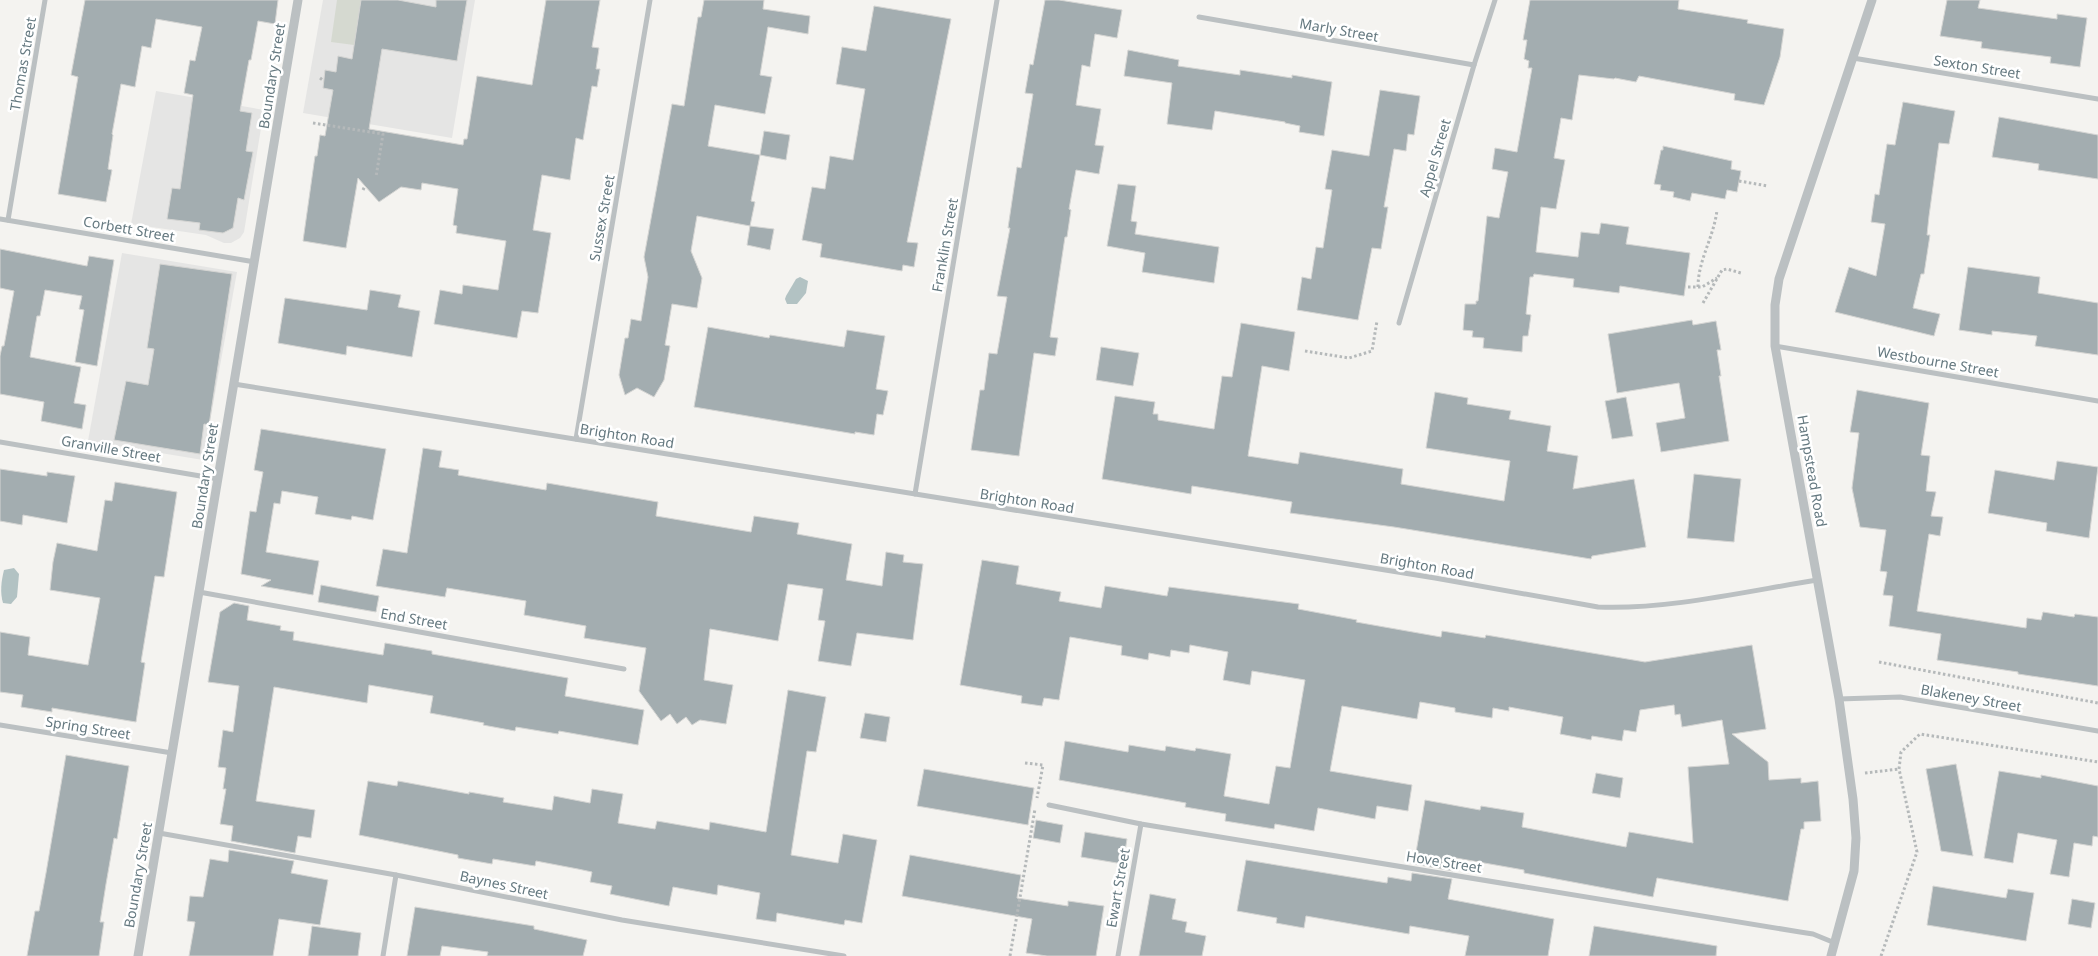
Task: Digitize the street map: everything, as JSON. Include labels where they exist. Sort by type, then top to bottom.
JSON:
[{"type":"street","name":"Thomas Street","points":[[8,220],[45,0]]},
{"type":"street","name":"Boundary Street","points":[[138,956],[298,0]]},
{"type":"street","name":"Sussex Street","points":[[576,439],[650,0]]},
{"type":"street","name":"Franklin Street","points":[[915,494],[997,0]]},
{"type":"street","name":"Appel Street","points":[[1399,323],[1474,65],[1495,0]]},
{"type":"street","name":"Hampstead Road","points":[[1831,956],[1854,871],[1856,838],[1850,774],[1839,699],[1775,346],[1775,306],[1779,279],[1872,0]]},
{"type":"street","name":"Marly Street","points":[[1199,17],[1474,65]]},
{"type":"street","name":"Sexton Street","points":[[1853,58],[2098,99]]},
{"type":"street","name":"Corbett Street","points":[[0,219],[255,262]]},
{"type":"street","name":"Westbourne Street","points":[[1775,346],[2098,401]]},
{"type":"street","name":"Brighton Road","points":[[234,384],[1425,577],[1598,608],[1621,608],[1682,601],[1817,580]]},
{"type":"street","name":"Granville Street","points":[[0,442],[218,479]]},
{"type":"street","name":"End Street","points":[[199,592],[624,670]]},
{"type":"street","name":"Blakeney Street","points":[[1839,699],[1900,697],[2098,731]]},
{"type":"street","name":"Spring Street","points":[[0,725],[173,753]]},
{"type":"street","name":"Hove Street","points":[[1049,805],[1141,824],[1813,934],[1835,943]]},
{"type":"street","name":"Ewart Street","points":[[1118,956],[1141,824]]},
{"type":"street","name":"Baynes Street","points":[[159,833],[396,875],[622,920],[844,956]]},
{"type":"street","points":[[382,956],[396,875]]},
{"type":"street","points":[[800,956],[802,949]]},
{"type":"path","points":[[313,123],[383,134],[376,177]]},
{"type":"path","points":[[1739,181],[1768,186]]},
{"type":"path","points":[[1698,287],[1698,272],[1715,227],[1717,210]]},
{"type":"path","points":[[1703,303],[1722,270],[1726,269],[1741,273]]},
{"type":"path","points":[[1688,286],[1698,287],[1710,283],[1719,276]]},
{"type":"path","points":[[1305,351],[1349,358],[1372,351],[1377,321]]},
{"type":"path","points":[[1879,662],[2098,703]]},
{"type":"path","points":[[1881,956],[1917,852],[1899,769],[1901,752],[1920,734],[2098,762]]},
{"type":"path","points":[[1010,956],[1042,766],[1025,763]]},
{"type":"path","points":[[1850,774],[1899,769]]},
{"type":"shaded area","points":[[323,0],[475,0],[452,138],[303,113]]},
{"type":"shaded area","points":[[337,0],[361,0],[354,45],[331,42]]},
{"type":"shaded area","points":[[156,91],[264,110],[244,232],[240,238],[231,243],[224,243],[206,235],[131,224]]},
{"type":"shaded area","points":[[122,253],[237,272],[203,460],[88,441]]},
{"type":"shaded area","points":[[800,277],[808,281],[806,293],[797,304],[787,304],[786,296],[796,279]]},
{"type":"shaded area","points":[[14,568],[19,574],[17,597],[11,604],[3,603],[1,587],[4,570]]},
{"type":"building","points":[[85,0],[278,0],[275,24],[258,21],[251,60],[249,60],[240,111],[252,113],[246,151],[253,152],[244,200],[238,198],[233,228],[223,233],[199,230],[200,223],[167,219],[172,188],[180,189],[193,95],[184,93],[190,60],[195,61],[202,27],[156,19],[151,48],[142,46],[135,87],[121,84],[112,134],[108,169],[112,170],[106,202],[58,194],[78,77],[71,75]]},
{"type":"building","points":[[361,0],[398,0],[436,7],[436,0],[467,0],[457,61],[382,49],[369,129],[463,145],[464,139],[467,139],[477,76],[532,85],[546,0],[600,0],[592,47],[599,48],[596,69],[600,69],[597,87],[592,86],[583,140],[576,138],[570,180],[542,175],[533,230],[551,233],[538,313],[522,311],[517,338],[434,324],[440,290],[462,294],[463,285],[498,290],[506,241],[456,233],[457,226],[453,225],[458,189],[422,183],[421,190],[401,187],[379,202],[358,178],[346,248],[303,241],[315,156],[317,156],[320,135],[325,136],[333,90],[323,88],[325,70],[336,72],[338,56],[352,59]]},
{"type":"building","points":[[704,0],[764,0],[763,9],[810,16],[808,34],[768,27],[760,75],[772,77],[765,114],[715,105],[708,146],[760,155],[751,201],[755,202],[750,226],[697,216],[691,251],[702,278],[697,308],[672,304],[665,345],[670,346],[664,380],[654,397],[637,388],[625,395],[619,375],[625,338],[628,338],[631,319],[641,321],[648,277],[644,257],[672,104],[684,106],[698,17],[701,17]]},
{"type":"building","points":[[1045,0],[1059,0],[1122,10],[1117,38],[1095,34],[1090,67],[1082,65],[1076,105],[1101,109],[1095,145],[1104,146],[1099,174],[1076,170],[1050,337],[1058,338],[1055,356],[1034,353],[1019,456],[971,450],[980,390],[984,390],[989,353],[997,354],[1007,297],[997,296],[1010,228],[1008,228],[1017,167],[1021,168],[1033,94],[1025,93],[1030,64],[1033,65]]},
{"type":"building","points":[[1530,0],[1679,0],[1678,9],[1748,20],[1747,23],[1784,29],[1780,57],[1764,105],[1734,100],[1735,94],[1639,76],[1636,82],[1579,75],[1572,120],[1561,118],[1554,158],[1565,160],[1556,209],[1541,207],[1536,252],[1578,257],[1581,232],[1599,234],[1601,223],[1629,227],[1626,244],[1690,253],[1684,296],[1620,286],[1619,293],[1573,287],[1574,279],[1534,274],[1533,277],[1530,277],[1526,314],[1531,315],[1528,336],[1523,336],[1522,352],[1483,348],[1484,338],[1472,337],[1473,331],[1463,330],[1465,304],[1476,304],[1476,301],[1478,301],[1487,216],[1499,218],[1508,172],[1492,169],[1495,148],[1517,152],[1532,68],[1528,68],[1529,61],[1524,59],[1527,40],[1523,40]]},
{"type":"building","points":[[1947,0],[1980,0],[1978,8],[2057,19],[2057,14],[2087,18],[2080,67],[2050,63],[2051,57],[1981,48],[1982,42],[1940,36]]},
{"type":"building","points":[[874,6],[951,19],[907,242],[918,243],[914,267],[903,265],[902,271],[820,257],[822,244],[802,240],[812,187],[825,189],[830,156],[853,160],[865,89],[836,84],[842,47],[866,51]]},
{"type":"building","points":[[1128,50],[1179,60],[1178,66],[1240,75],[1240,70],[1292,78],[1292,75],[1332,82],[1324,136],[1299,132],[1300,126],[1285,122],[1215,111],[1212,130],[1167,124],[1172,83],[1124,76]]},
{"type":"building","points":[[1380,90],[1420,96],[1414,135],[1408,134],[1406,151],[1394,149],[1384,207],[1388,207],[1381,249],[1372,248],[1358,320],[1297,310],[1302,277],[1311,279],[1316,247],[1323,248],[1332,190],[1325,189],[1332,150],[1369,156]]},
{"type":"building","points":[[1903,102],[1955,111],[1949,144],[1939,143],[1929,216],[1927,235],[1930,235],[1924,274],[1921,274],[1913,308],[1940,314],[1934,336],[1835,312],[1849,267],[1876,276],[1885,224],[1871,222],[1875,194],[1879,195],[1887,144],[1895,145]]},
{"type":"building","points":[[1999,117],[2098,135],[2098,179],[2038,170],[2039,164],[1992,157]]},
{"type":"building","points":[[764,131],[790,135],[786,160],[760,155]]},
{"type":"building","points":[[1663,146],[1732,161],[1731,169],[1741,171],[1737,192],[1727,190],[1725,199],[1692,193],[1690,201],[1673,197],[1674,192],[1660,190],[1661,185],[1654,184]]},
{"type":"building","points":[[1118,184],[1136,186],[1131,221],[1137,222],[1135,234],[1219,247],[1214,283],[1142,272],[1145,253],[1107,246]]},
{"type":"building","points":[[750,226],[774,229],[770,250],[747,245]]},
{"type":"building","points":[[0,249],[87,266],[89,256],[114,260],[97,366],[75,362],[84,310],[79,309],[82,296],[45,290],[40,316],[37,316],[30,357],[81,367],[74,403],[86,405],[82,429],[41,421],[44,402],[0,394],[0,356],[2,346],[4,346],[14,291],[0,288]]},
{"type":"building","points":[[160,264],[232,274],[209,425],[204,424],[200,454],[114,440],[126,381],[148,385],[154,349],[147,348]]},
{"type":"building","points":[[1968,267],[2040,277],[2038,293],[2098,303],[2098,355],[2035,346],[2037,336],[1992,331],[1992,335],[1959,330]]},
{"type":"building","points":[[370,290],[401,295],[398,307],[420,311],[412,357],[347,346],[346,355],[278,343],[285,298],[367,310]]},
{"type":"building","points":[[1692,320],[1693,325],[1716,321],[1721,350],[1717,350],[1721,376],[1719,376],[1729,441],[1661,452],[1656,423],[1685,418],[1679,383],[1617,393],[1608,334]]},
{"type":"building","points":[[1241,323],[1295,332],[1289,371],[1262,366],[1248,456],[1298,464],[1300,452],[1403,469],[1401,484],[1504,501],[1510,461],[1426,448],[1435,392],[1468,398],[1467,404],[1511,411],[1509,419],[1551,426],[1547,451],[1578,456],[1573,489],[1634,479],[1646,547],[1592,556],[1591,559],[1394,527],[1290,513],[1292,502],[1192,486],[1191,494],[1102,479],[1115,396],[1155,402],[1153,414],[1158,414],[1158,420],[1214,429],[1222,376],[1232,377]]},
{"type":"building","points":[[708,327],[769,338],[770,335],[844,347],[847,330],[885,336],[876,389],[888,391],[883,415],[877,414],[874,435],[855,432],[855,434],[694,407]]},
{"type":"building","points":[[1101,347],[1139,353],[1133,386],[1096,380]]},
{"type":"building","points":[[1857,390],[1929,403],[1921,455],[1930,456],[1926,491],[1936,492],[1931,516],[1943,517],[1940,536],[1929,534],[1917,611],[2026,628],[2027,618],[2041,620],[2043,612],[2074,617],[2075,614],[2098,617],[2098,686],[1937,660],[1941,634],[1889,626],[1893,596],[1883,595],[1887,572],[1880,571],[1886,530],[1860,527],[1852,488],[1859,433],[1850,432]]},
{"type":"building","points":[[1626,397],[1633,436],[1612,439],[1605,401]]},
{"type":"building","points":[[261,429],[386,449],[373,520],[352,516],[351,520],[315,514],[318,497],[282,491],[280,504],[274,503],[266,552],[319,561],[313,595],[261,586],[271,580],[241,574],[250,511],[256,512],[263,472],[254,470]]},
{"type":"building","points":[[423,448],[442,451],[439,467],[459,470],[458,475],[546,490],[547,483],[658,502],[656,516],[751,532],[754,516],[799,523],[797,534],[852,544],[846,580],[882,586],[886,552],[904,555],[903,562],[923,564],[913,640],[857,633],[851,666],[818,661],[825,621],[818,620],[823,589],[788,584],[778,641],[710,629],[704,680],[733,685],[726,724],[700,720],[692,725],[686,717],[677,724],[670,714],[661,721],[639,691],[646,648],[584,638],[586,626],[524,615],[526,601],[447,588],[445,597],[376,586],[383,549],[407,553]]},
{"type":"building","points":[[2057,461],[2098,467],[2089,538],[2046,531],[2047,523],[1988,513],[1995,470],[2054,480]]},
{"type":"building","points":[[0,469],[47,476],[47,472],[75,476],[67,523],[23,515],[22,525],[0,521]]},
{"type":"building","points":[[1694,474],[1741,479],[1734,542],[1687,538]]},
{"type":"building","points":[[115,482],[177,492],[164,577],[155,576],[141,662],[145,663],[136,722],[52,708],[52,712],[21,707],[23,695],[0,692],[0,632],[30,637],[28,655],[88,665],[100,598],[50,590],[53,562],[57,543],[97,551],[105,500],[112,501]]},
{"type":"building","points":[[982,560],[1019,566],[1016,584],[1061,592],[1059,601],[1101,608],[1105,586],[1167,596],[1169,587],[1299,604],[1298,609],[1357,620],[1356,622],[1441,637],[1442,631],[1485,638],[1486,635],[1645,662],[1752,645],[1766,729],[1732,734],[1768,762],[1769,780],[1801,778],[1801,783],[1818,781],[1821,821],[1804,822],[1804,829],[1801,829],[1788,901],[1657,878],[1653,897],[1524,873],[1524,870],[1456,858],[1453,871],[1414,864],[1425,800],[1480,810],[1481,806],[1524,813],[1522,827],[1626,847],[1629,832],[1693,843],[1688,767],[1729,764],[1722,720],[1682,727],[1680,714],[1675,715],[1674,705],[1640,710],[1636,732],[1624,730],[1622,741],[1592,736],[1591,740],[1560,734],[1563,717],[1509,707],[1509,711],[1493,708],[1492,718],[1455,712],[1455,708],[1420,702],[1417,719],[1342,706],[1330,771],[1412,785],[1408,811],[1377,806],[1375,819],[1318,808],[1314,831],[1275,824],[1274,829],[1225,821],[1226,814],[1185,807],[1186,803],[1059,780],[1065,741],[1128,752],[1129,745],[1165,751],[1166,746],[1195,751],[1196,748],[1231,754],[1224,796],[1269,804],[1276,766],[1290,768],[1305,680],[1252,671],[1250,685],[1223,680],[1228,652],[1190,645],[1189,653],[1171,650],[1170,657],[1149,653],[1148,660],[1121,655],[1122,646],[1070,637],[1059,700],[1044,698],[1042,706],[1021,703],[1022,696],[960,685]]},
{"type":"building","points":[[321,585],[379,596],[376,612],[318,602]]},
{"type":"building","points":[[234,603],[249,606],[247,620],[281,626],[280,630],[294,632],[293,640],[383,655],[385,643],[432,651],[432,654],[568,678],[565,696],[644,710],[638,745],[559,731],[558,734],[516,727],[515,731],[483,725],[484,723],[430,713],[433,696],[369,685],[367,703],[274,687],[256,801],[315,810],[311,838],[298,836],[295,853],[231,841],[233,826],[220,824],[226,789],[223,789],[226,768],[218,767],[223,730],[233,732],[239,686],[208,682],[220,612]]},
{"type":"building","points":[[788,690],[826,697],[816,752],[807,751],[791,855],[838,863],[843,834],[877,840],[862,923],[845,920],[844,925],[777,913],[776,922],[756,919],[760,893],[718,885],[717,895],[673,887],[669,906],[610,894],[612,886],[590,882],[592,872],[536,861],[535,866],[493,859],[492,864],[458,858],[458,855],[359,835],[368,781],[397,786],[398,781],[469,794],[469,792],[504,798],[503,802],[552,810],[554,796],[590,803],[592,789],[623,794],[618,823],[655,829],[657,821],[709,830],[710,822],[766,832]]},
{"type":"building","points":[[865,713],[890,717],[886,742],[860,738]]},
{"type":"building","points":[[66,755],[129,766],[117,839],[114,838],[100,922],[104,922],[99,956],[27,956],[35,911],[39,911]]},
{"type":"building","points":[[1956,764],[1973,856],[1941,851],[1926,769]]},
{"type":"building","points":[[924,769],[1034,788],[1028,825],[917,806]]},
{"type":"building","points":[[1999,771],[2041,778],[2041,775],[2098,786],[2098,837],[2093,836],[2092,846],[2074,843],[2069,877],[2050,874],[2057,840],[2018,833],[2013,863],[1984,858]]},
{"type":"building","points":[[1596,773],[1623,778],[1620,798],[1592,793]]},
{"type":"building","points":[[1036,820],[1063,825],[1060,843],[1033,838]]},
{"type":"building","points":[[1085,832],[1127,839],[1123,864],[1081,857]]},
{"type":"building","points":[[229,850],[294,861],[291,873],[328,880],[320,925],[279,919],[273,956],[189,956],[195,922],[187,921],[190,896],[203,897],[210,859],[228,862]]},
{"type":"building","points":[[910,855],[1021,875],[1017,898],[1068,906],[1068,901],[1104,906],[1096,956],[1047,956],[1026,953],[1032,919],[902,896]]},
{"type":"building","points":[[1246,860],[1387,883],[1388,877],[1411,881],[1412,873],[1452,879],[1448,899],[1554,919],[1548,956],[1465,956],[1469,936],[1410,926],[1409,934],[1306,916],[1304,928],[1276,923],[1277,918],[1237,911]]},
{"type":"building","points":[[1933,886],[2006,898],[2008,889],[2034,893],[2026,941],[1927,925]]},
{"type":"building","points":[[1150,894],[1176,899],[1172,919],[1187,922],[1185,932],[1206,936],[1202,956],[1139,956]]},
{"type":"building","points":[[2072,899],[2095,903],[2091,928],[2068,924]]},
{"type":"building","points":[[415,907],[534,926],[534,929],[587,940],[583,956],[487,956],[488,952],[442,946],[440,956],[407,956]]},
{"type":"building","points":[[312,926],[361,933],[358,956],[308,956]]},
{"type":"building","points":[[1594,926],[1717,946],[1716,956],[1589,956]]}]
